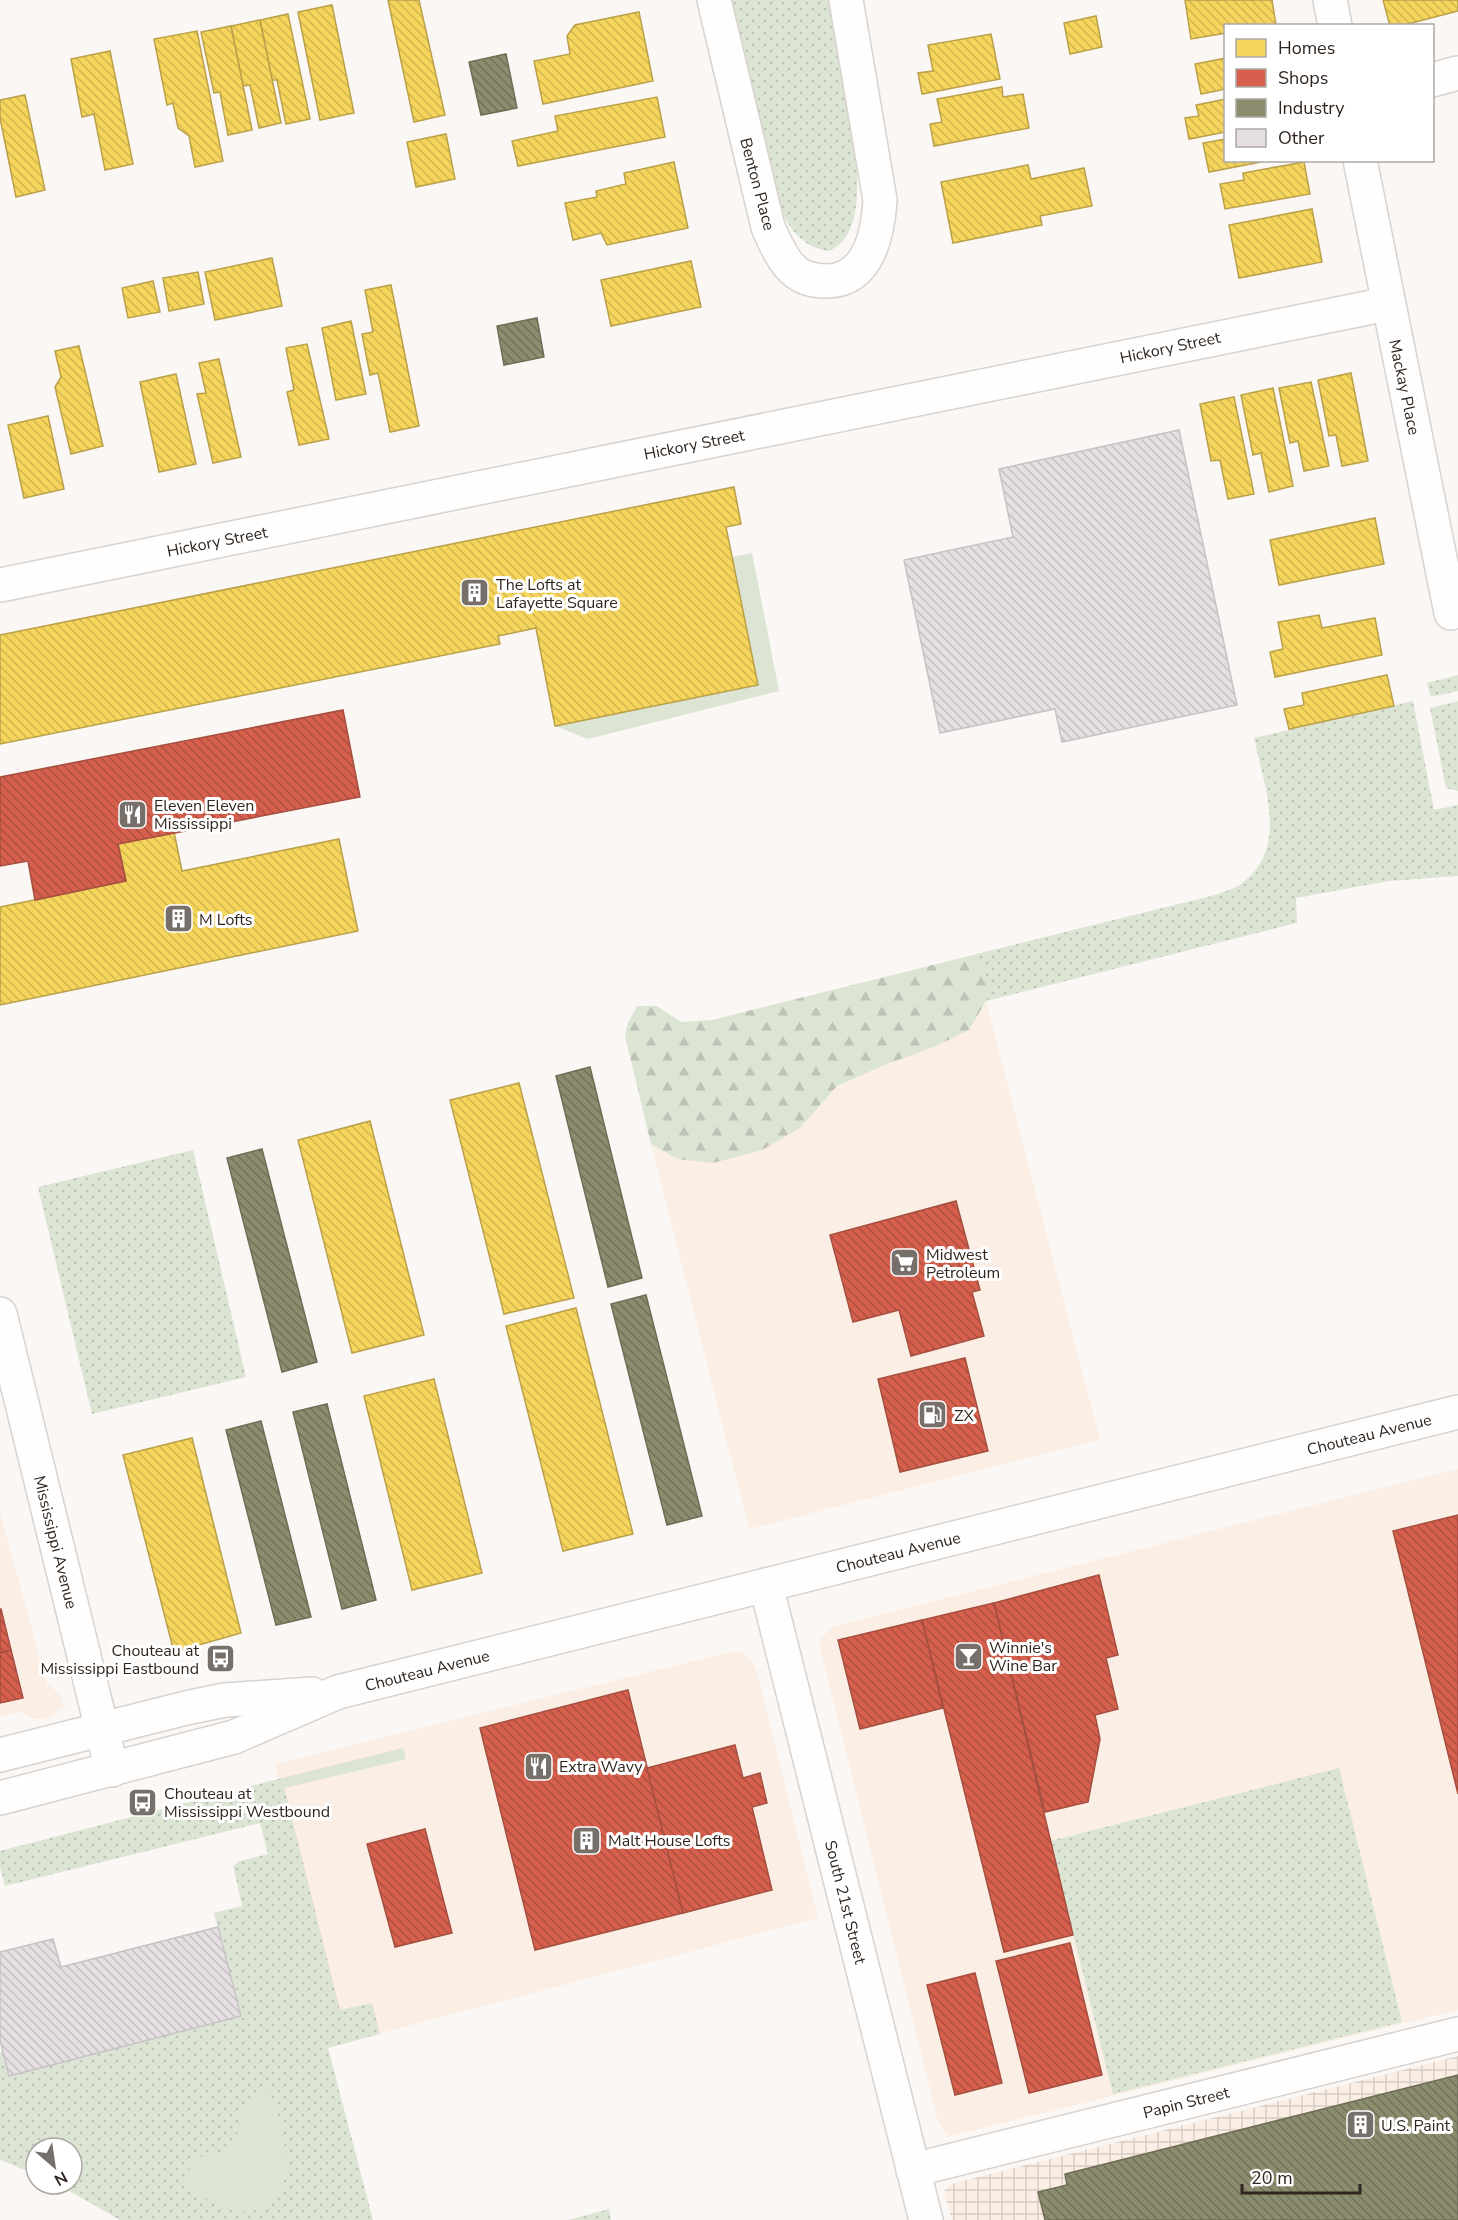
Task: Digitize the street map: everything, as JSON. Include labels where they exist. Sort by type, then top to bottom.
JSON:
[{"type":"street","name":"Benton Place","points":[[714,0],[768,226],[774,241],[796,273],[814,281],[835,281],[854,273],[867,257],[879,219],[880,200],[846,0]]},
{"type":"street","points":[[1330,0],[1335,24]]},
{"type":"street","points":[[1434,80],[1458,74]]},
{"type":"street","name":"Mackay Place","points":[[1360,162],[1387,304],[1451,613]]},
{"type":"street","name":"Hickory Street","points":[[0,585],[1387,304]]},
{"type":"street","name":"Mississippi Avenue","points":[[0,1314],[112,1770]]},
{"type":"street","name":"Chouteau Avenue","points":[[0,1798],[234,1737],[338,1692],[1458,1412]]},
{"type":"street","name":"South 21st Street","points":[[766,1585],[926,2220]]},
{"type":"street","name":"Chouteau Avenue","points":[[0,1755],[225,1700],[338,1692]]},
{"type":"street","name":"Papin Street","points":[[913,2170],[1458,2034]]},
{"type":"shaded area","points":[[986,1001],[1100,1440],[749,1529],[651,1144],[677,1159],[800,1128],[837,1086],[934,1047],[969,1030]]},
{"type":"shaded area","points":[[1458,1469],[1458,2010],[948,2137],[938,2122],[820,1647],[821,1638],[834,1626]]},
{"type":"shaded area","points":[[0,1512],[47,1684],[61,1695],[64,1707],[46,1719],[34,1719],[21,1712],[0,1717]]},
{"type":"shaded area","points":[[734,1651],[742,1652],[752,1662],[758,1675],[818,1918],[347,2042],[275,1764]]},
{"type":"shaded area","name":"U.S. Paint","points":[[1458,2056],[1458,2220],[952,2220],[944,2191],[951,2184]]},
{"type":"green space","points":[[728,0],[831,0],[857,183],[856,206],[850,228],[838,245],[829,251],[818,249],[794,232],[775,196]]},
{"type":"green space","points":[[752,553],[779,691],[588,739],[555,726],[757,685],[732,557]]},
{"type":"green space","points":[[1458,675],[1458,691],[1431,697],[1427,683]]},
{"type":"green space","points":[[1413,701],[1434,810],[1458,805],[1458,876],[1389,881],[1296,898],[1297,923],[986,1001],[987,981],[983,971],[969,956],[1215,895],[1238,886],[1256,870],[1265,853],[1270,816],[1254,738]]},
{"type":"green space","points":[[1458,701],[1458,791],[1446,788],[1430,708]]},
{"type":"green space","points":[[969,956],[983,967],[989,984],[986,1001],[969,1030],[934,1047],[837,1086],[800,1128],[762,1150],[713,1163],[677,1159],[651,1144],[625,1036],[627,1025],[637,1006],[657,1006],[681,1022],[712,1020]]},
{"type":"green space","points":[[193,1150],[246,1377],[92,1414],[38,1187]]},
{"type":"green space","points":[[403,1748],[406,1759],[285,1788],[282,1778]]},
{"type":"green space","points":[[1339,1768],[1402,2022],[1113,2094],[1050,1841]]},
{"type":"green space","points":[[282,1778],[340,2010],[372,2003],[380,2034],[328,2048],[373,2220],[120,2220],[78,2196],[84,2196],[84,2136],[24,2136],[24,2169],[0,2160],[0,2052],[3,2051],[9,2076],[241,2016],[214,1913],[242,1906],[233,1866],[240,1861],[268,1854],[260,1823],[5,1886],[0,1867],[0,1851]]},
{"type":"green space","points":[[268,2090],[280,2122],[285,2147],[286,2171],[283,2184],[270,2205],[259,2209],[236,2211],[214,2204],[187,2180],[190,2164],[199,2157],[218,2156],[237,2135],[240,2118],[255,2093]]},
{"type":"green space","points":[[609,2209],[611,2220],[568,2220]]},
{"type":"building: Homes","points":[[388,0],[419,0],[445,115],[414,122]]},
{"type":"building: Homes","points":[[1185,0],[1272,0],[1276,24],[1224,24],[1224,33],[1191,39]]},
{"type":"building: Homes","points":[[1383,0],[1458,0],[1458,11],[1408,24],[1389,24]]},
{"type":"building: Homes","points":[[332,5],[354,113],[320,120],[298,12]]},
{"type":"building: Homes","points":[[639,12],[653,81],[543,104],[534,61],[570,54],[567,36],[575,25]]},
{"type":"building: Homes","points":[[288,14],[310,119],[286,124],[277,80],[272,80],[260,20]]},
{"type":"building: Homes","points":[[1096,16],[1102,47],[1070,54],[1064,23]]},
{"type":"building: Homes","points":[[260,20],[281,123],[259,128],[250,85],[243,86],[231,26]]},
{"type":"building: Homes","points":[[231,26],[252,130],[228,135],[220,92],[214,93],[201,32]]},
{"type":"building: Homes","points":[[197,31],[223,161],[195,167],[189,136],[178,128],[173,103],[167,105],[154,39]]},
{"type":"building: Homes","points":[[991,34],[1000,79],[922,94],[918,73],[933,71],[928,45]]},
{"type":"building: Homes","points":[[110,51],[133,164],[105,170],[94,114],[82,117],[71,59]]},
{"type":"building: Homes","points":[[1224,58],[1224,89],[1201,94],[1195,64]]},
{"type":"building: Homes","points":[[1002,87],[1003,97],[1023,94],[1029,128],[934,146],[930,124],[942,122],[937,99]]},
{"type":"building: Homes","points":[[25,95],[45,190],[16,197],[0,118],[0,100]]},
{"type":"building: Homes","points":[[657,97],[665,137],[518,166],[512,141],[558,131],[555,116]]},
{"type":"building: Homes","points":[[1224,99],[1224,132],[1189,139],[1185,118],[1199,116],[1196,105]]},
{"type":"building: Homes","points":[[446,134],[455,179],[416,187],[407,142]]},
{"type":"building: Homes","points":[[1224,139],[1224,162],[1261,162],[1209,172],[1203,143]]},
{"type":"building: Homes","points":[[674,162],[688,228],[607,245],[601,233],[573,240],[565,203],[597,197],[596,191],[626,184],[624,173]]},
{"type":"building: Homes","points":[[1304,162],[1310,194],[1225,209],[1220,184],[1244,180],[1243,173]]},
{"type":"building: Homes","points":[[1028,165],[1031,179],[1084,168],[1092,206],[1040,216],[1042,225],[953,243],[941,182]]},
{"type":"building: Homes","points":[[1312,209],[1322,262],[1239,278],[1229,225]]},
{"type":"building: Homes","points":[[272,258],[282,306],[215,320],[205,272]]},
{"type":"building: Homes","points":[[691,261],[701,307],[611,326],[601,280]]},
{"type":"building: Homes","points":[[198,272],[204,304],[169,311],[163,278]]},
{"type":"building: Homes","points":[[153,281],[160,312],[128,318],[122,288]]},
{"type":"building: Homes","points":[[391,285],[419,426],[390,432],[378,373],[370,375],[362,334],[373,332],[365,290]]},
{"type":"building: Homes","points":[[351,321],[366,394],[336,400],[322,328]]},
{"type":"building: Homes","points":[[307,344],[329,439],[299,445],[287,392],[294,390],[286,348]]},
{"type":"building: Homes","points":[[79,346],[103,446],[71,454],[55,387],[61,377],[55,351]]},
{"type":"building: Homes","points":[[219,359],[241,457],[213,463],[197,394],[206,393],[199,363]]},
{"type":"building: Homes","points":[[1351,373],[1368,461],[1342,466],[1336,435],[1329,436],[1318,380]]},
{"type":"building: Homes","points":[[176,374],[196,464],[159,472],[140,382]]},
{"type":"building: Homes","points":[[1311,382],[1329,466],[1304,471],[1298,441],[1290,443],[1279,388]]},
{"type":"building: Homes","points":[[1273,388],[1293,486],[1269,492],[1261,453],[1253,455],[1241,395]]},
{"type":"building: Homes","points":[[1234,397],[1254,494],[1228,499],[1220,460],[1211,461],[1200,404]]},
{"type":"building: Homes","points":[[48,416],[64,489],[24,498],[8,425]]},
{"type":"building: Homes","name":"The Lofts at Lafayette Square","points":[[734,487],[741,524],[726,527],[758,685],[555,726],[536,628],[498,636],[500,644],[0,744],[0,635]]},
{"type":"building: Homes","points":[[1375,518],[1384,564],[1279,585],[1270,540]]},
{"type":"building: Homes","points":[[1319,615],[1322,628],[1375,618],[1382,655],[1275,677],[1270,652],[1283,649],[1278,622]]},
{"type":"building: Homes","points":[[1387,675],[1394,706],[1289,729],[1284,709],[1304,705],[1302,693]]},
{"type":"building: Homes","name":"M Lofts","points":[[174,832],[182,871],[339,839],[358,931],[0,1005],[0,907],[126,881],[118,844]]},
{"type":"building: Homes","points":[[519,1083],[574,1298],[504,1314],[450,1100]]},
{"type":"building: Homes","points":[[370,1121],[424,1335],[352,1353],[298,1140]]},
{"type":"building: Homes","points":[[576,1308],[633,1534],[563,1551],[506,1326]]},
{"type":"building: Homes","points":[[434,1379],[482,1573],[412,1590],[364,1396]]},
{"type":"building: Homes","points":[[192,1438],[241,1633],[174,1652],[123,1455]]},
{"type":"building: Shops","name":"Eleven Eleven Mississippi","points":[[343,710],[360,797],[118,844],[126,881],[35,900],[28,861],[0,866],[0,777]]},
{"type":"building: Shops","name":"Midwest Petroleum","points":[[956,1201],[980,1290],[972,1292],[984,1336],[911,1356],[899,1310],[853,1322],[830,1235]]},
{"type":"building: Shops","name":"ZX","points":[[965,1358],[988,1451],[900,1472],[878,1379]]},
{"type":"building: Shops","points":[[1458,1515],[1458,1794],[1393,1531]]},
{"type":"building: Shops","points":[[1099,1575],[1118,1655],[1106,1658],[1118,1709],[1095,1715],[1100,1739],[1088,1802],[1045,1812],[994,1603]]},
{"type":"building: Shops","points":[[994,1603],[1073,1935],[1004,1952],[922,1620]]},
{"type":"building: Shops","points":[[0,1609],[11,1650],[0,1653]]},
{"type":"building: Shops","points":[[922,1620],[943,1708],[860,1729],[838,1640]]},
{"type":"building: Shops","points":[[11,1650],[23,1698],[0,1703],[0,1653]]},
{"type":"building: Shops","name":"Malt House Lofts","points":[[628,1690],[683,1913],[535,1950],[480,1728]]},
{"type":"building: Shops","points":[[735,1745],[743,1778],[760,1773],[767,1803],[752,1807],[772,1890],[683,1913],[647,1768]]},
{"type":"building: Shops","points":[[425,1829],[452,1933],[395,1947],[367,1844]]},
{"type":"building: Shops","points":[[1070,1943],[1102,2075],[1029,2093],[996,1961]]},
{"type":"building: Shops","points":[[975,1973],[1002,2083],[955,2095],[927,1985]]},
{"type":"building: Industry","points":[[506,54],[517,108],[481,115],[469,62]]},
{"type":"building: Industry","points":[[537,318],[544,357],[504,365],[497,326]]},
{"type":"building: Industry","points":[[590,1067],[642,1278],[608,1287],[556,1076]]},
{"type":"building: Industry","points":[[262,1149],[317,1362],[282,1372],[227,1158]]},
{"type":"building: Industry","points":[[646,1295],[702,1516],[667,1525],[611,1304]]},
{"type":"building: Industry","points":[[327,1404],[376,1600],[342,1609],[293,1412]]},
{"type":"building: Industry","points":[[261,1421],[311,1617],[276,1625],[226,1430]]},
{"type":"building: Industry","name":"U.S. Paint","points":[[1458,2075],[1458,2220],[1045,2220],[1038,2192],[1067,2185],[1065,2174]]},
{"type":"building: Other","points":[[1179,430],[1237,705],[1062,742],[1055,709],[940,733],[904,560],[1013,537],[999,469]]},
{"type":"building: Other","points":[[218,1927],[241,2016],[9,2076],[0,2040],[0,1952],[53,1939],[61,1967]]},
{"type":"place","name":"The Lofts at Lafayette Square","points":[[475,593]]},
{"type":"place","name":"Eleven Eleven Mississippi","points":[[133,814]]},
{"type":"place","name":"M Lofts","points":[[178,919]]},
{"type":"place","name":"Midwest Petroleum","points":[[905,1263]]},
{"type":"place","name":"ZX","points":[[933,1415]]},
{"type":"place","name":"Winnie's Wine Bar","points":[[968,1656]]},
{"type":"place","name":"Chouteau at Mississippi Eastbound","points":[[220,1659]]},
{"type":"place","name":"Extra Wavy","points":[[538,1766]]},
{"type":"place","name":"Chouteau at Mississippi Westbound","points":[[143,1802]]},
{"type":"place","name":"Malt House Lofts","points":[[587,1840]]},
{"type":"place","name":"U.S. Paint","points":[[1360,2125]]}]
